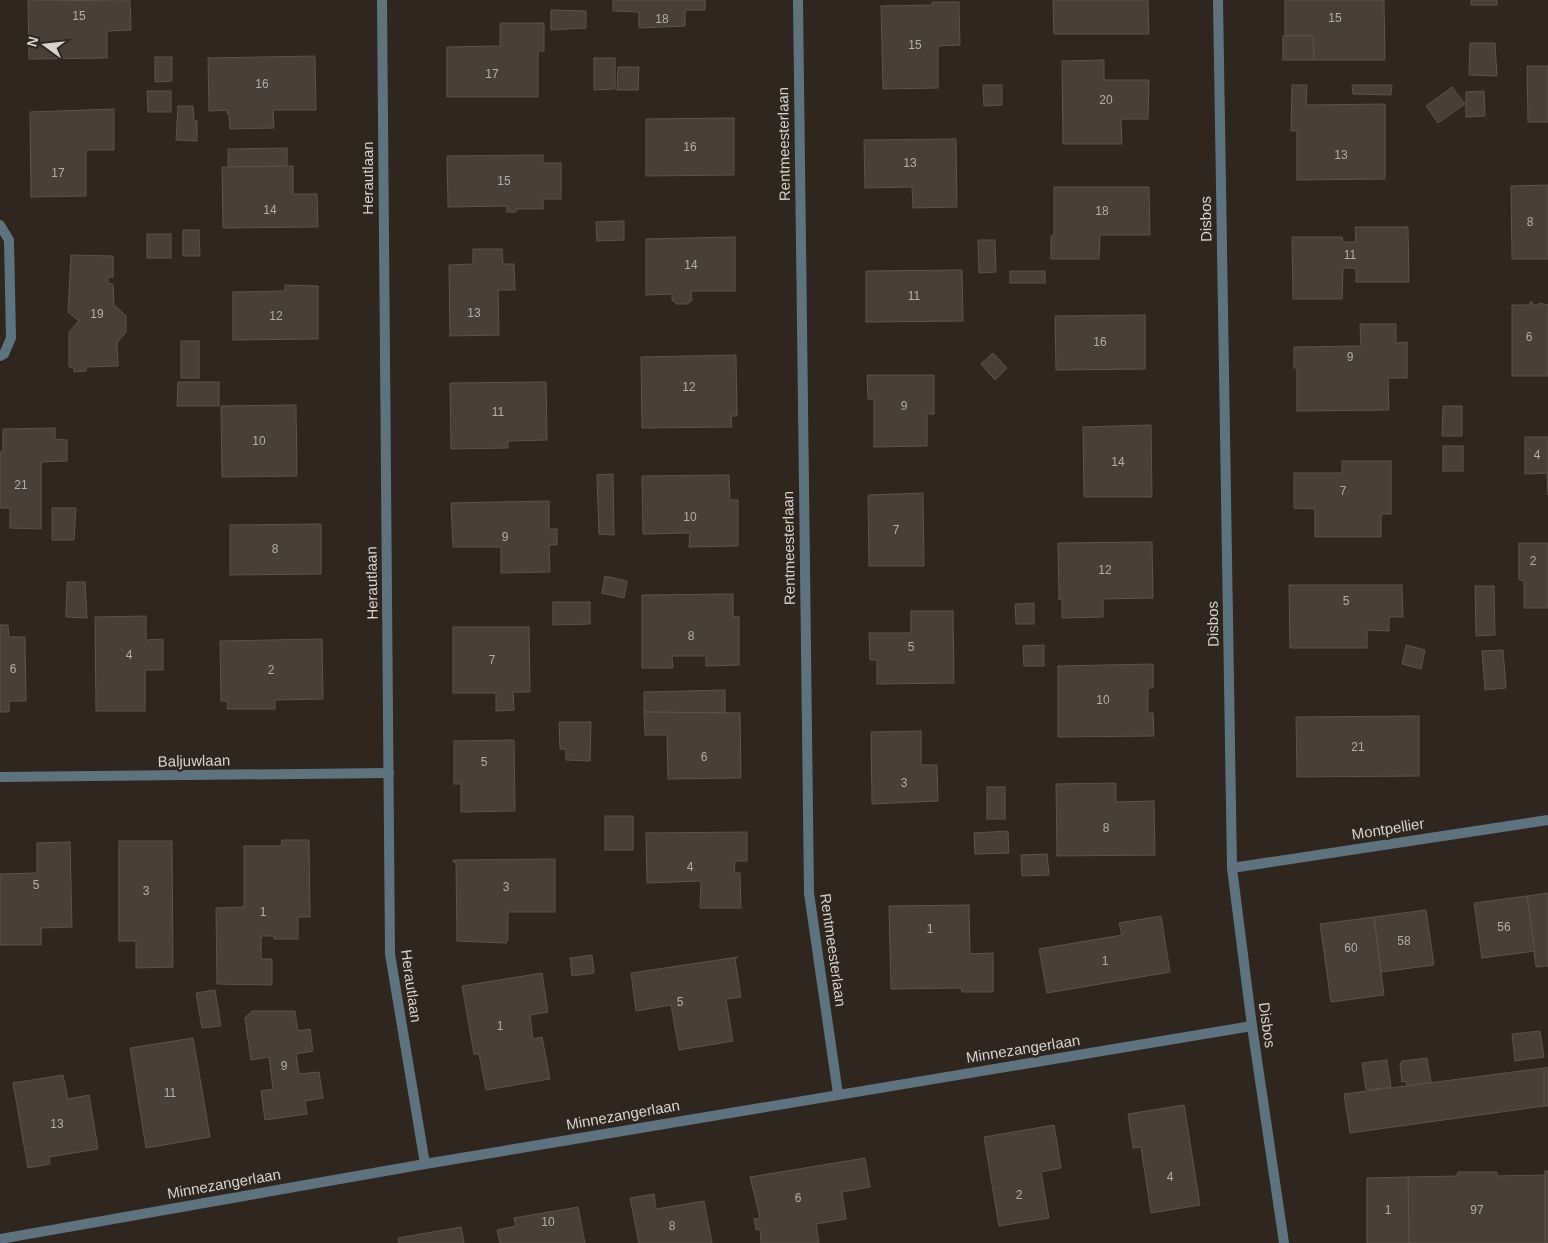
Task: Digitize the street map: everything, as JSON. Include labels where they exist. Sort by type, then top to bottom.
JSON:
[{"type":"street","name":"Herautlaan","points":[[382,0],[390,954],[425,1164]]},
{"type":"street","name":"Rentmeesterlaan","points":[[798,0],[809,893],[838,1094]]},
{"type":"street","name":"Disbos","points":[[1218,0],[1232,868],[1252,1026],[1284,1243]]},
{"type":"street","points":[[0,225],[9,240],[11,338],[4,354],[0,356]]},
{"type":"street","name":"Baljuwlaan","points":[[0,778],[389,773]]},
{"type":"street","name":"Montpellier","points":[[1232,868],[1548,820]]},
{"type":"street","name":"Minnezangerlaan","points":[[0,1239],[425,1164],[1252,1026]]},
{"type":"building","points":[[28,0],[130,1],[131,30],[107,31],[107,58],[29,59]]},
{"type":"building","points":[[613,0],[705,0],[705,10],[685,10],[685,26],[639,28],[639,12],[613,11]]},
{"type":"building","points":[[1053,0],[1148,0],[1149,34],[1054,34]]},
{"type":"building","points":[[1285,0],[1384,0],[1385,60],[1314,60],[1313,36],[1285,36]]},
{"type":"building","points":[[1471,0],[1497,0],[1497,5],[1471,5]]},
{"type":"building","points":[[932,2],[959,2],[960,45],[938,46],[938,88],[883,89],[881,6],[933,5]]},
{"type":"building","points":[[551,10],[586,11],[586,28],[551,30]]},
{"type":"building","points":[[500,23],[544,23],[544,51],[538,51],[538,97],[447,97],[447,47],[500,46]]},
{"type":"building","points":[[1283,36],[1313,36],[1314,60],[1283,60]]},
{"type":"building","points":[[1470,43],[1495,43],[1497,76],[1469,75]]},
{"type":"building","points":[[315,56],[316,110],[273,110],[274,128],[230,129],[227,110],[209,111],[208,58]]},
{"type":"building","points":[[155,57],[172,57],[172,81],[155,82]]},
{"type":"building","points":[[594,58],[615,58],[615,89],[594,90]]},
{"type":"building","points":[[1104,60],[1104,80],[1149,80],[1148,119],[1121,119],[1122,144],[1063,144],[1062,61]]},
{"type":"building","points":[[1527,66],[1548,66],[1548,122],[1528,122]]},
{"type":"building","points":[[618,67],[639,67],[638,90],[617,90]]},
{"type":"building","points":[[983,85],[1002,85],[1002,105],[984,106]]},
{"type":"building","points":[[1292,85],[1307,85],[1306,105],[1385,104],[1385,179],[1297,180],[1297,131],[1291,131]]},
{"type":"building","points":[[1352,85],[1392,85],[1391,95],[1353,94]]},
{"type":"building","points":[[1452,87],[1465,104],[1438,123],[1426,106]]},
{"type":"building","points":[[147,91],[171,91],[171,112],[148,112]]},
{"type":"building","points":[[1484,91],[1485,116],[1466,117],[1466,92]]},
{"type":"building","points":[[178,106],[193,106],[194,120],[197,121],[197,141],[176,140]]},
{"type":"building","points":[[114,109],[114,150],[86,150],[86,196],[31,197],[30,112]]},
{"type":"building","points":[[734,118],[734,175],[646,176],[646,119]]},
{"type":"building","points":[[956,139],[957,207],[913,208],[912,187],[865,188],[864,140]]},
{"type":"building","points":[[287,148],[287,167],[228,167],[228,149]]},
{"type":"building","points":[[543,155],[543,163],[561,163],[561,199],[543,199],[543,209],[516,209],[516,212],[507,212],[507,206],[448,207],[447,156]]},
{"type":"building","points":[[293,166],[293,194],[317,194],[318,227],[223,228],[222,167]]},
{"type":"building","points":[[1548,185],[1548,259],[1512,259],[1511,186]]},
{"type":"building","points":[[1054,187],[1149,187],[1150,235],[1100,235],[1099,259],[1051,259],[1051,236],[1054,236]]},
{"type":"building","points":[[624,221],[624,240],[597,241],[596,222]]},
{"type":"building","points":[[1355,227],[1408,227],[1409,282],[1356,282],[1356,268],[1343,268],[1342,299],[1293,299],[1292,237],[1342,237],[1343,242],[1356,242]]},
{"type":"building","points":[[183,230],[199,230],[200,256],[183,256]]},
{"type":"building","points":[[147,234],[171,234],[171,258],[147,258]]},
{"type":"building","points":[[735,237],[735,291],[691,291],[692,300],[687,304],[677,304],[672,300],[672,294],[646,295],[646,239]]},
{"type":"building","points":[[978,240],[995,240],[996,272],[979,273]]},
{"type":"building","points":[[473,249],[502,249],[503,264],[514,264],[515,290],[498,290],[499,335],[450,336],[449,265],[473,264]]},
{"type":"building","points":[[71,255],[113,256],[113,277],[108,277],[108,284],[113,284],[114,305],[126,316],[126,332],[117,343],[118,366],[86,367],[86,371],[74,372],[74,368],[69,367],[69,332],[79,321],[68,312]]},
{"type":"building","points":[[962,270],[963,321],[866,322],[866,271]]},
{"type":"building","points":[[1010,271],[1045,271],[1045,283],[1010,283]]},
{"type":"building","points":[[285,285],[318,286],[318,339],[233,340],[233,292],[285,291]]},
{"type":"building","points":[[1530,302],[1533,305],[1539,305],[1539,303],[1548,305],[1548,376],[1512,376],[1512,305],[1530,305]]},
{"type":"building","points":[[1145,315],[1145,369],[1056,370],[1055,316]]},
{"type":"building","points":[[1360,324],[1396,324],[1396,343],[1407,342],[1407,378],[1388,378],[1389,410],[1297,411],[1297,368],[1294,368],[1294,347],[1361,346]]},
{"type":"building","points":[[181,341],[199,341],[199,378],[181,378]]},
{"type":"building","points":[[993,353],[1007,368],[995,380],[981,364]]},
{"type":"building","points":[[736,355],[737,416],[731,416],[732,427],[642,428],[641,357]]},
{"type":"building","points":[[867,375],[934,375],[934,414],[927,414],[927,446],[874,447],[874,399],[868,399]]},
{"type":"building","points":[[178,382],[219,382],[219,406],[177,406]]},
{"type":"building","points":[[546,382],[547,440],[508,441],[508,448],[451,449],[450,383]]},
{"type":"building","points":[[296,405],[297,476],[222,477],[221,406]]},
{"type":"building","points":[[1443,406],[1462,406],[1462,436],[1442,436]]},
{"type":"building","points":[[1151,425],[1152,497],[1084,497],[1083,427]]},
{"type":"building","points":[[55,428],[55,439],[67,440],[67,461],[41,462],[41,529],[10,528],[10,508],[0,508],[0,452],[3,452],[3,429]]},
{"type":"building","points":[[1525,437],[1548,437],[1548,495],[1547,473],[1525,474]]},
{"type":"building","points":[[1443,446],[1463,446],[1463,471],[1443,471]]},
{"type":"building","points":[[1342,461],[1391,461],[1391,514],[1381,514],[1381,537],[1315,537],[1315,509],[1294,508],[1294,473],[1342,473]]},
{"type":"building","points":[[613,474],[614,535],[599,534],[597,475]]},
{"type":"building","points":[[729,475],[730,500],[738,500],[738,546],[689,547],[690,533],[643,534],[642,476]]},
{"type":"building","points":[[923,493],[924,566],[869,566],[868,495]]},
{"type":"building","points":[[549,501],[549,529],[557,529],[557,545],[549,545],[550,572],[501,573],[501,547],[453,547],[451,503]]},
{"type":"building","points":[[52,508],[76,508],[74,540],[52,540]]},
{"type":"building","points":[[321,524],[321,574],[230,575],[230,525]]},
{"type":"building","points":[[1152,542],[1153,598],[1103,599],[1103,617],[1062,618],[1062,599],[1059,600],[1058,543]]},
{"type":"building","points":[[1519,543],[1548,543],[1548,608],[1524,608],[1524,580],[1519,580]]},
{"type":"building","points":[[605,576],[627,581],[624,598],[602,593]]},
{"type":"building","points":[[67,582],[85,582],[87,618],[66,617]]},
{"type":"building","points":[[1289,585],[1402,585],[1403,617],[1389,617],[1389,631],[1367,630],[1367,648],[1290,648]]},
{"type":"building","points":[[1475,586],[1494,586],[1495,635],[1476,636]]},
{"type":"building","points":[[733,594],[733,617],[739,616],[739,665],[706,666],[706,656],[672,656],[673,668],[642,668],[642,595]]},
{"type":"building","points":[[553,602],[590,602],[590,624],[553,625]]},
{"type":"building","points":[[1034,603],[1034,624],[1016,624],[1015,604]]},
{"type":"building","points":[[911,611],[953,611],[954,683],[877,684],[877,660],[870,660],[869,633],[911,633]]},
{"type":"building","points":[[146,616],[146,640],[163,639],[163,670],[145,670],[145,711],[96,711],[95,617]]},
{"type":"building","points":[[0,625],[8,625],[9,637],[25,637],[26,701],[9,701],[9,712],[0,712]]},
{"type":"building","points":[[453,627],[529,627],[530,692],[513,692],[514,710],[496,711],[496,693],[453,693]]},
{"type":"building","points":[[322,639],[323,699],[275,700],[275,709],[227,709],[228,701],[221,701],[220,641]]},
{"type":"building","points":[[1044,645],[1044,666],[1024,666],[1023,646]]},
{"type":"building","points":[[1406,645],[1425,650],[1421,669],[1402,664]]},
{"type":"building","points":[[1503,650],[1506,688],[1485,690],[1482,651]]},
{"type":"building","points":[[1153,664],[1153,688],[1148,688],[1148,713],[1153,713],[1154,736],[1058,737],[1058,666]]},
{"type":"building","points":[[725,690],[725,713],[644,712],[644,692]]},
{"type":"building","points":[[644,712],[740,713],[741,778],[668,779],[667,735],[645,735]]},
{"type":"building","points":[[1419,716],[1419,776],[1297,777],[1296,717]]},
{"type":"building","points":[[559,722],[591,722],[590,761],[566,760],[566,749],[560,749]]},
{"type":"building","points":[[921,731],[921,765],[937,765],[938,801],[872,804],[871,732]]},
{"type":"building","points":[[514,740],[515,811],[461,812],[461,784],[454,784],[454,741]]},
{"type":"building","points":[[1116,783],[1116,802],[1154,801],[1155,855],[1057,856],[1056,784]]},
{"type":"building","points":[[987,787],[1005,787],[1005,819],[987,819]]},
{"type":"building","points":[[605,816],[633,816],[633,850],[605,850]]},
{"type":"building","points":[[1008,831],[1009,853],[975,854],[974,833]]},
{"type":"building","points":[[747,832],[747,861],[735,861],[734,873],[740,873],[741,908],[700,908],[701,881],[647,883],[646,833]]},
{"type":"building","points":[[282,840],[309,840],[310,917],[298,917],[298,939],[274,939],[274,936],[261,936],[261,959],[272,959],[272,985],[217,984],[216,908],[244,907],[244,846],[281,846]]},
{"type":"building","points":[[119,841],[172,841],[173,967],[136,968],[136,941],[119,941]]},
{"type":"building","points":[[70,842],[72,927],[41,928],[41,945],[0,945],[0,874],[37,873],[37,843]]},
{"type":"building","points":[[1047,854],[1049,875],[1022,876],[1021,855]]},
{"type":"building","points":[[555,859],[555,912],[508,912],[508,939],[506,943],[457,941],[456,862],[453,862],[453,860]]},
{"type":"building","points":[[1548,893],[1548,966],[1536,967],[1527,896]]},
{"type":"building","points":[[1527,896],[1535,951],[1482,958],[1474,903]]},
{"type":"building","points":[[969,905],[970,954],[993,953],[993,992],[962,992],[961,988],[891,989],[889,906]]},
{"type":"building","points":[[1426,910],[1434,965],[1381,972],[1374,917]]},
{"type":"building","points":[[1161,916],[1170,972],[1047,993],[1039,949],[1122,935],[1119,923]]},
{"type":"building","points":[[1374,917],[1384,995],[1331,1002],[1320,924]]},
{"type":"building","points":[[592,955],[594,973],[572,976],[570,958]]},
{"type":"building","points":[[738,957],[735,959],[741,997],[726,999],[733,1041],[679,1050],[671,1005],[636,1011],[631,973]]},
{"type":"building","points":[[542,973],[548,1012],[530,1015],[533,1039],[542,1037],[550,1079],[486,1090],[479,1054],[474,1054],[462,986]]},
{"type":"building","points":[[215,990],[221,1026],[202,1028],[196,993]]},
{"type":"building","points":[[252,1011],[295,1011],[298,1031],[310,1029],[313,1051],[296,1054],[299,1074],[319,1072],[323,1098],[305,1101],[307,1114],[265,1120],[261,1091],[273,1089],[269,1057],[251,1060],[245,1018]]},
{"type":"building","points":[[1540,1031],[1544,1057],[1515,1061],[1512,1034]]},
{"type":"building","points":[[193,1038],[210,1137],[146,1148],[130,1048]]},
{"type":"building","points":[[1427,1058],[1431,1083],[1407,1086],[1406,1081],[1402,1082],[1400,1065],[1402,1061]]},
{"type":"building","points":[[1387,1060],[1391,1087],[1366,1090],[1362,1063]]},
{"type":"building","points":[[1548,1067],[1548,1106],[1544,1106],[1544,1068]]},
{"type":"building","points":[[1544,1068],[1544,1106],[1350,1133],[1344,1094]]},
{"type":"building","points":[[63,1075],[68,1099],[89,1095],[98,1149],[49,1157],[50,1164],[28,1168],[13,1083]]},
{"type":"building","points":[[1184,1105],[1200,1205],[1151,1213],[1141,1147],[1133,1148],[1128,1114]]},
{"type":"building","points":[[1054,1125],[1061,1168],[1041,1172],[1049,1218],[999,1226],[984,1137]]},
{"type":"building","points":[[865,1158],[870,1187],[842,1192],[846,1219],[816,1224],[819,1243],[761,1243],[760,1229],[756,1230],[754,1219],[760,1218],[750,1177]]},
{"type":"building","points":[[1545,1171],[1548,1171],[1548,1243],[1545,1243]]},
{"type":"building","points":[[1458,1172],[1497,1172],[1497,1176],[1545,1175],[1545,1243],[1409,1243],[1408,1177],[1457,1176]]},
{"type":"building","points":[[1408,1177],[1409,1243],[1367,1243],[1367,1178]]},
{"type":"building","points":[[654,1194],[656,1209],[704,1201],[712,1243],[639,1243],[630,1198]]},
{"type":"building","points":[[578,1207],[585,1243],[500,1243],[497,1230],[516,1226],[514,1218]]},
{"type":"building","points":[[461,1227],[464,1243],[399,1243],[398,1238]]}]
